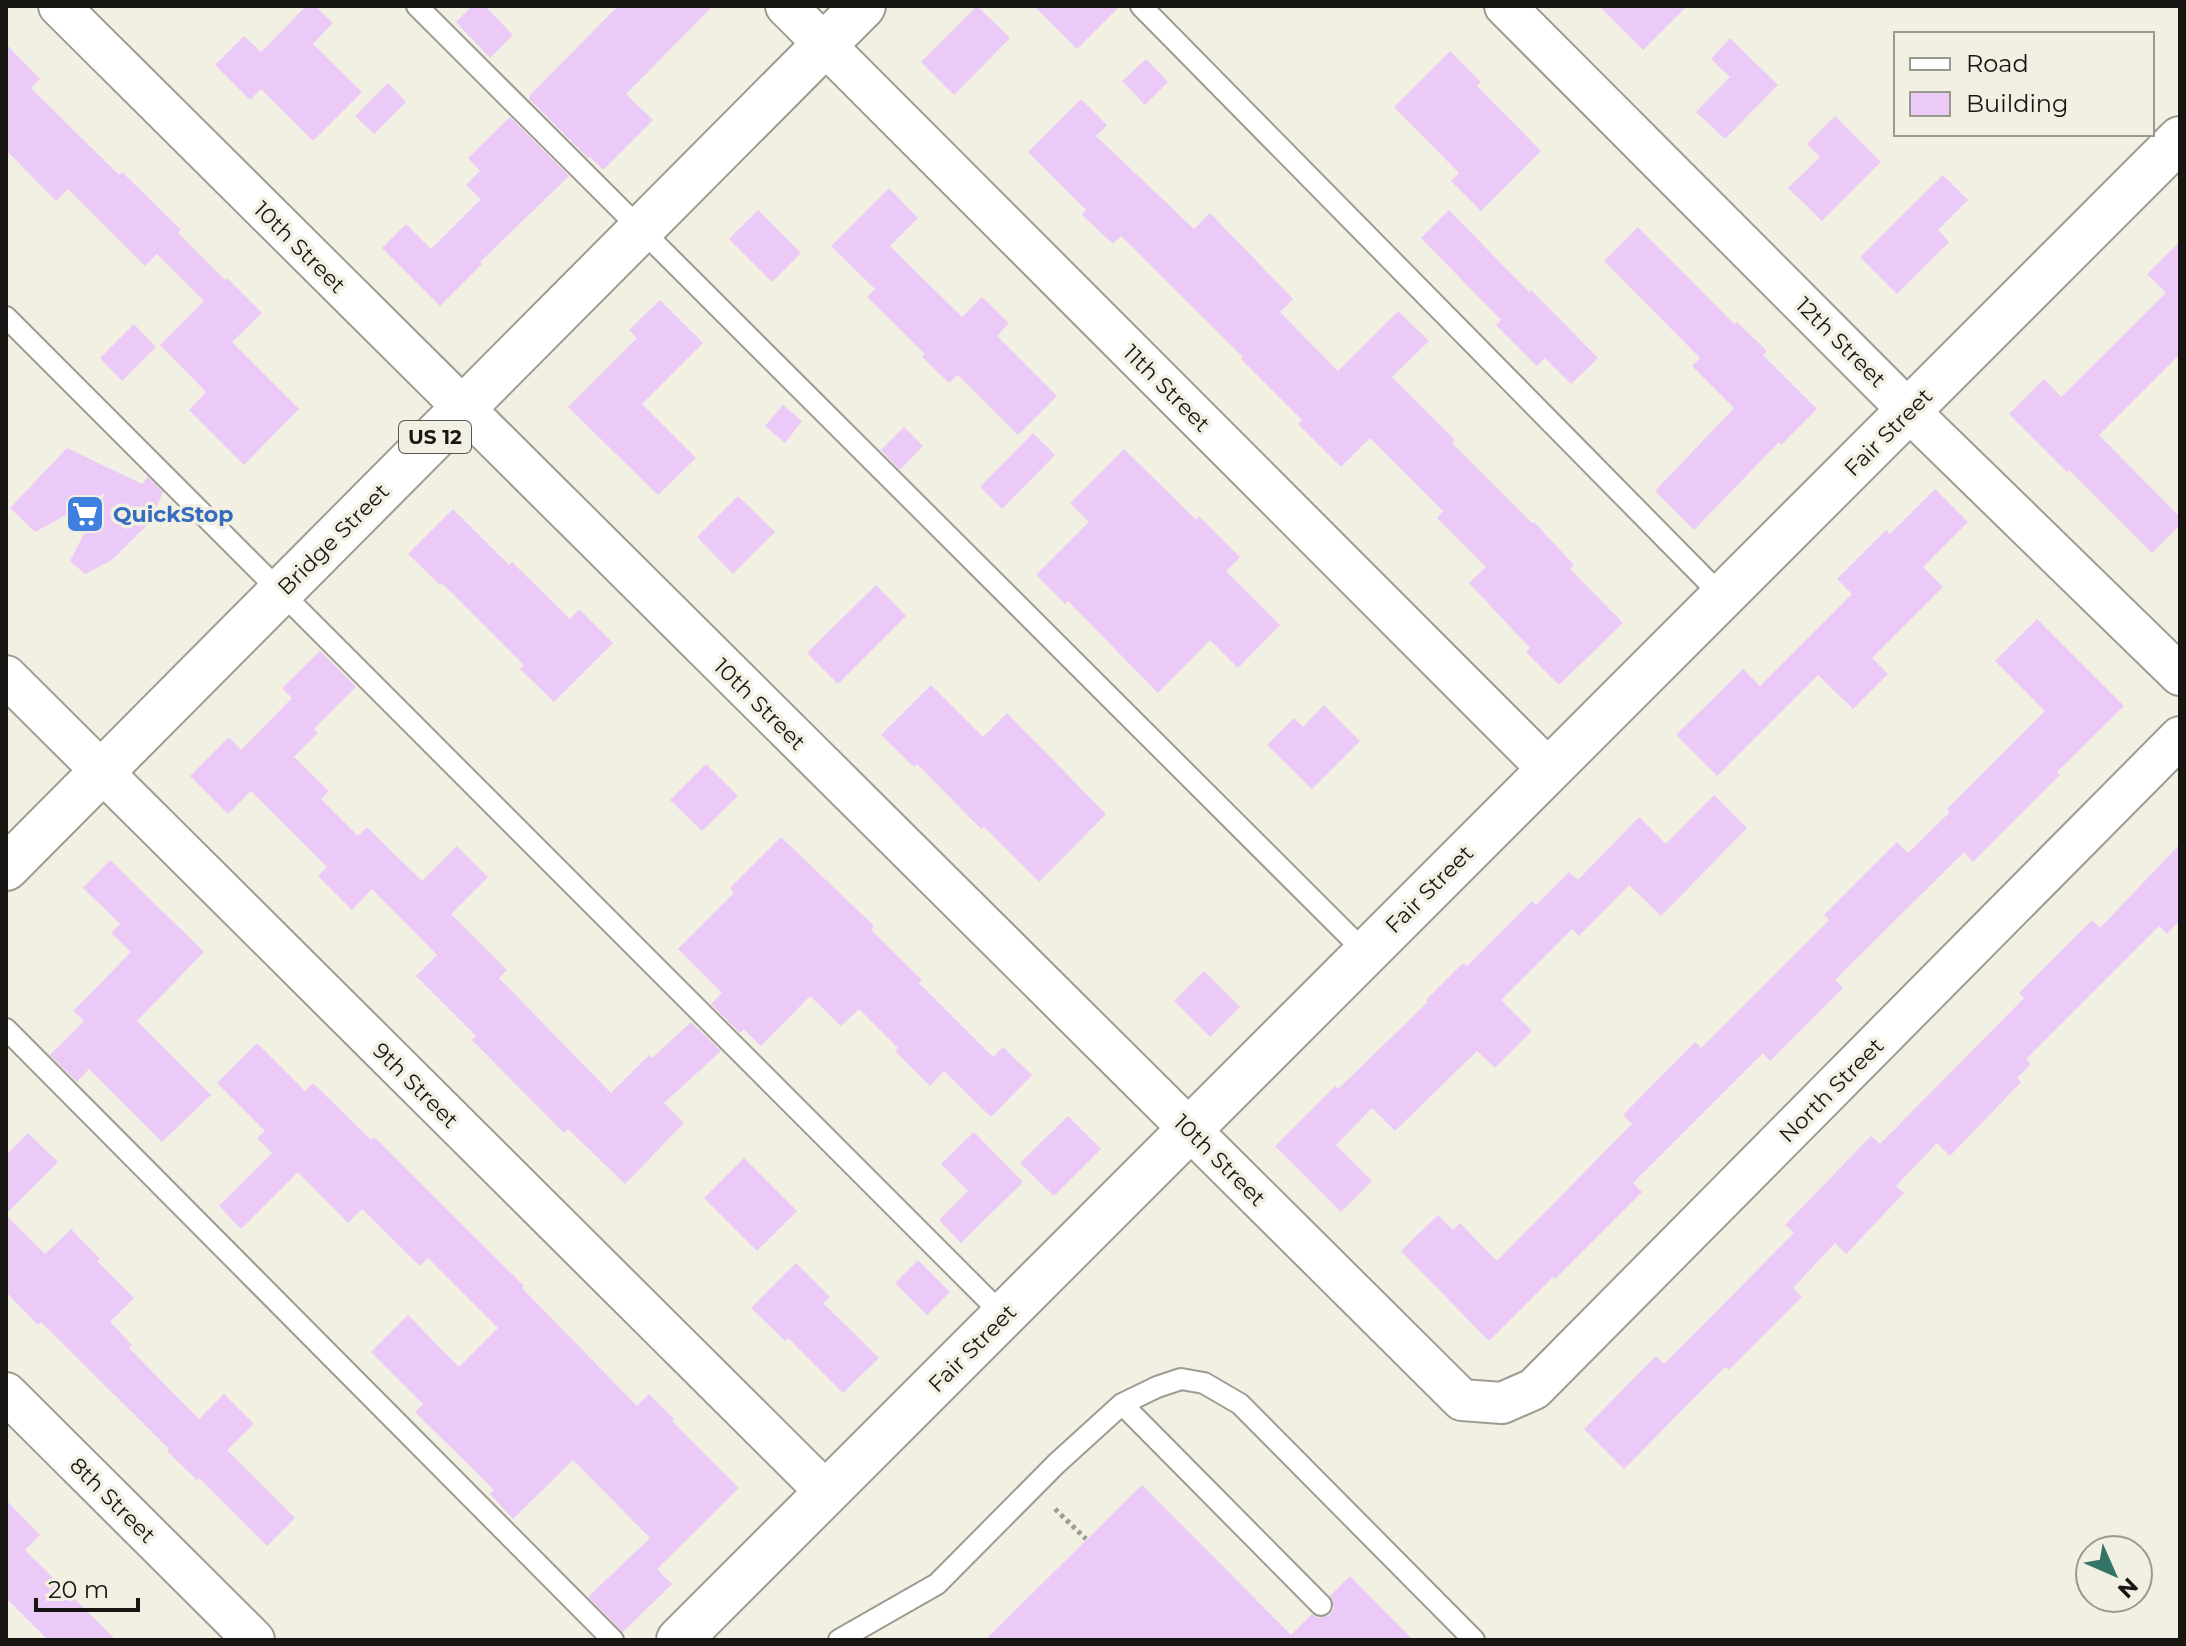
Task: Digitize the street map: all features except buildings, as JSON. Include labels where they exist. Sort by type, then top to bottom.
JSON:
[{"type":"main road","name":"Bridge Street","points":[[6,868],[863,6]]},
{"type":"main road","name":"Fair Street","points":[[679,1640],[2180,139]]},
{"type":"street","name":"10th Street","points":[[59,6],[1462,1400]]},
{"type":"street","name":"11th Street","points":[[786,6],[1549,770]]},
{"type":"street","name":"12th Street","points":[[1505,6],[1909,411],[2180,675]]},
{"type":"street","name":"9th Street","points":[[6,676],[827,1493]]},
{"type":"street","name":"North Street","points":[[1462,1400],[1502,1403],[1534,1389],[2180,737]]},
{"type":"street","name":"8th Street","points":[[6,1393],[254,1640]]},
{"type":"lane","points":[[417,6],[1366,953]]},
{"type":"lane","points":[[1141,6],[1723,597]]},
{"type":"lane","points":[[6,317],[1004,1316]]},
{"type":"lane","points":[[6,1029],[613,1640]]},
{"type":"lane","points":[[839,1640],[937,1584],[1056,1464],[1122,1404],[1181,1379],[1204,1383],[1240,1404],[1474,1640]]},
{"type":"lane","points":[[1122,1404],[1321,1605]]},
{"type":"path","points":[[1055,1509],[1086,1539]]},
{"type":"place","name":"QuickStop","points":[[85,514]]}]
